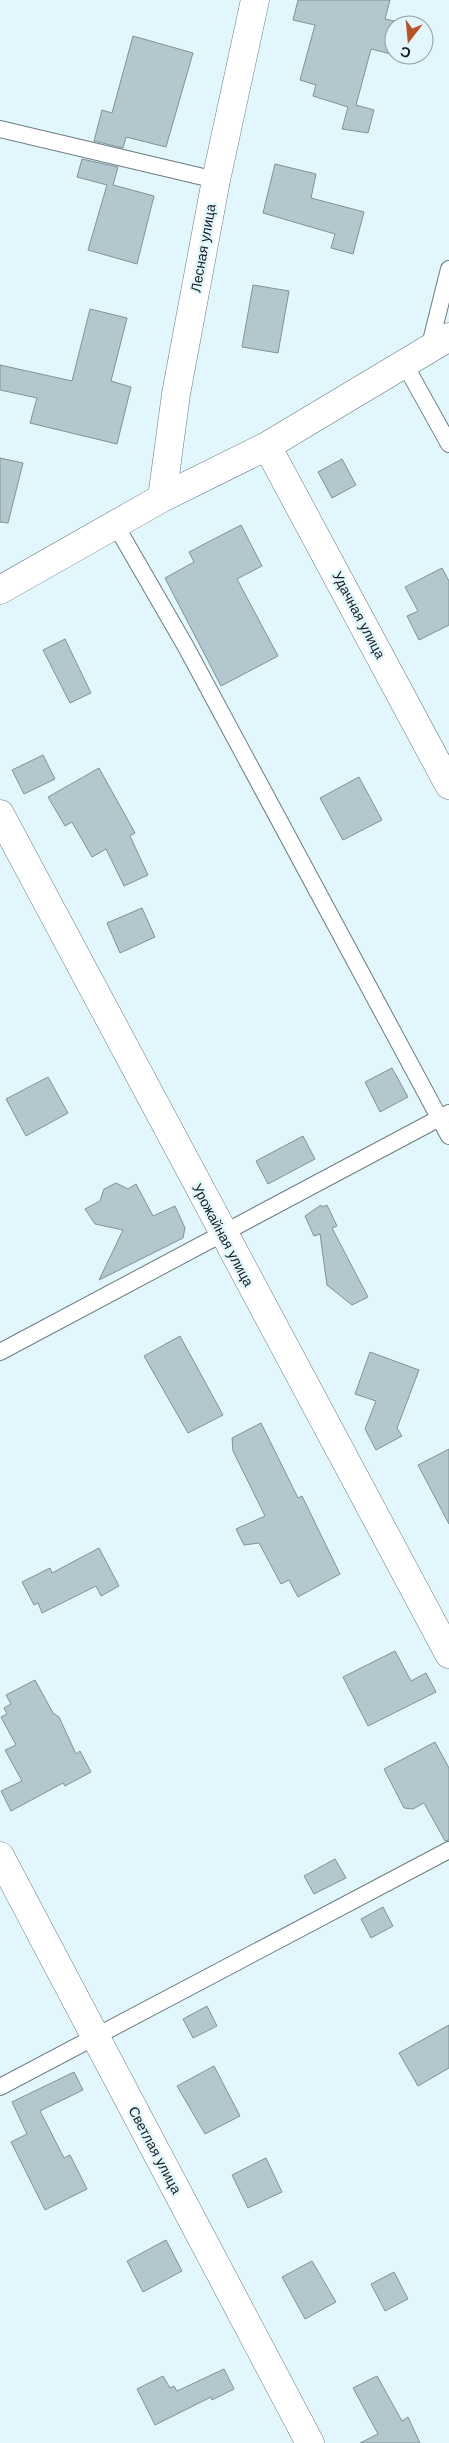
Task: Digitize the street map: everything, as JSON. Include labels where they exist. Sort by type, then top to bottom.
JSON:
[{"type":"street","name":"Лесная улица","points":[[162,498],[176,394],[216,180],[255,0]]},
{"type":"street","points":[[0,590],[162,498],[267,446],[439,343]]},
{"type":"street","name":"Удачная улица","points":[[267,446],[449,785]]},
{"type":"street","name":"Урожайная улица","points":[[0,814],[449,1654]]},
{"type":"street","name":"Светлая улица","points":[[0,1856],[310,2443]]},
{"type":"lane","points":[[0,129],[216,180]]},
{"type":"lane","points":[[439,343],[449,269]]},
{"type":"lane","points":[[404,363],[449,444]]},
{"type":"lane","points":[[115,524],[186,647],[444,1115],[449,1136]]},
{"type":"lane","points":[[0,1352],[444,1115]]},
{"type":"lane","points":[[0,2087],[449,1850]]},
{"type":"building","points":[[298,0],[390,0],[386,15],[384,15],[384,52],[371,49],[356,105],[374,110],[368,133],[342,129],[348,107],[313,96],[316,85],[300,80],[315,25],[293,20]]},
{"type":"building","points":[[133,36],[193,53],[166,147],[126,137],[123,148],[94,141],[102,110],[112,113]]},
{"type":"building","points":[[82,159],[118,167],[113,185],[154,196],[137,264],[88,250],[107,185],[77,177]]},
{"type":"building","points":[[275,164],[316,174],[311,198],[364,212],[353,254],[331,248],[335,234],[263,213]]},
{"type":"building","points":[[253,285],[289,291],[278,353],[242,347]]},
{"type":"building","points":[[90,309],[127,318],[111,381],[131,387],[117,444],[30,423],[37,398],[0,390],[0,365],[72,381]]},
{"type":"building","points":[[0,458],[23,463],[8,523],[0,522]]},
{"type":"building","points":[[342,459],[356,485],[332,498],[318,472]]},
{"type":"building","points":[[241,525],[262,566],[237,579],[278,656],[221,686],[165,578],[194,562],[189,552]]},
{"type":"building","points":[[442,568],[449,581],[449,625],[419,640],[407,616],[418,611],[405,587]]},
{"type":"building","points":[[65,639],[91,693],[70,703],[43,650]]},
{"type":"building","points":[[43,755],[55,779],[24,794],[12,770]]},
{"type":"building","points":[[99,768],[135,833],[130,836],[148,875],[124,886],[106,849],[92,857],[72,822],[65,826],[48,797]]},
{"type":"building","points":[[359,777],[382,820],[343,840],[320,798]]},
{"type":"building","points":[[142,908],[155,937],[120,953],[107,923]]},
{"type":"building","points":[[392,1068],[408,1097],[380,1112],[365,1082]]},
{"type":"building","points":[[48,1077],[68,1113],[26,1136],[6,1099]]},
{"type":"building","points":[[303,1136],[315,1159],[268,1184],[256,1161]]},
{"type":"building","points":[[116,1183],[128,1189],[136,1184],[153,1216],[175,1206],[185,1228],[183,1238],[99,1280],[123,1230],[95,1224],[85,1209],[100,1201],[104,1189]]},
{"type":"building","points":[[321,1205],[322,1207],[327,1205],[337,1226],[332,1228],[368,1297],[352,1305],[327,1285],[320,1234],[314,1236],[305,1216]]},
{"type":"building","points":[[180,1336],[223,1415],[188,1433],[144,1356]]},
{"type":"building","points":[[370,1352],[419,1370],[397,1428],[402,1436],[376,1450],[365,1429],[376,1401],[355,1394]]},
{"type":"building","points":[[261,1423],[298,1498],[302,1496],[340,1574],[298,1597],[289,1580],[281,1584],[259,1543],[244,1545],[236,1529],[265,1516],[233,1451],[232,1438]]},
{"type":"building","points":[[449,1449],[449,1524],[418,1465]]},
{"type":"building","points":[[99,1548],[119,1586],[101,1596],[96,1586],[42,1613],[38,1603],[34,1605],[22,1582],[50,1568],[52,1573]]},
{"type":"building","points":[[395,1651],[411,1681],[426,1673],[436,1692],[368,1726],[343,1677]]},
{"type":"building","points":[[35,1680],[53,1713],[59,1717],[76,1754],[80,1751],[91,1772],[65,1786],[63,1783],[11,1811],[1,1791],[22,1781],[5,1750],[16,1745],[1,1717],[7,1714],[4,1708],[11,1704],[6,1695]]},
{"type":"building","points":[[435,1742],[449,1768],[449,1840],[445,1841],[424,1803],[413,1809],[404,1808],[384,1769]]},
{"type":"building","points":[[335,1859],[346,1878],[314,1894],[304,1876]]},
{"type":"building","points":[[383,1907],[393,1926],[371,1938],[361,1919]]},
{"type":"building","points":[[207,2006],[217,2026],[193,2038],[183,2019]]},
{"type":"building","points":[[449,2025],[449,2068],[418,2086],[399,2053]]},
{"type":"building","points":[[214,2066],[240,2116],[205,2134],[177,2086]]},
{"type":"building","points":[[74,2072],[83,2090],[40,2111],[64,2158],[70,2155],[87,2189],[45,2210],[11,2142],[27,2134],[12,2102]]},
{"type":"building","points":[[266,2158],[282,2192],[248,2208],[232,2175]]},
{"type":"building","points":[[166,2240],[182,2271],[143,2292],[127,2261]]},
{"type":"building","points":[[312,2261],[336,2302],[305,2319],[282,2277]]},
{"type":"building","points":[[394,2272],[408,2299],[385,2311],[371,2284]]},
{"type":"building","points":[[224,2369],[234,2389],[212,2400],[211,2397],[155,2425],[137,2389],[163,2376],[170,2388],[174,2386],[177,2391]]},
{"type":"building","points":[[377,2376],[402,2421],[408,2417],[420,2443],[360,2443],[378,2434],[353,2388]]}]
